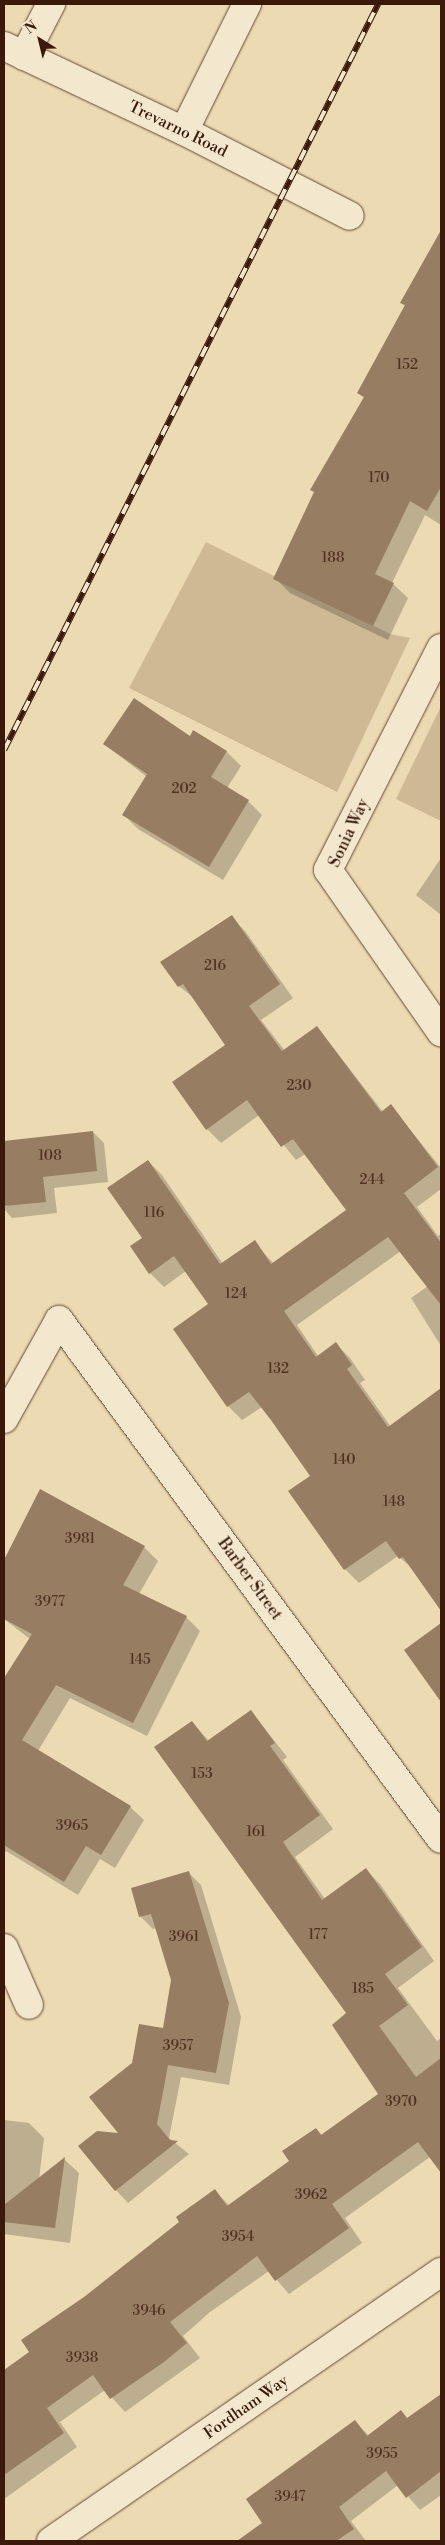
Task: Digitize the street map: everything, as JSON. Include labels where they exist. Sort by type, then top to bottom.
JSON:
[{"type":"street","points":[[14,51],[51,4]]},
{"type":"street","points":[[184,131],[247,4]]},
{"type":"street","name":"Trevarno Road","points":[[14,51],[184,131],[350,216]]},
{"type":"street","name":"Sonia Way","points":[[441,648],[328,870],[441,1032]]},
{"type":"street","name":"Barber Street","points":[[4,1419],[59,1320],[441,1838]]},
{"type":"street","points":[[4,1948],[29,2005]]},
{"type":"street","name":"Fordham Way","points":[[51,2541],[441,2272]]},
{"type":"shaded area","points":[[206,542],[390,634],[410,638],[337,792],[129,688]]},
{"type":"shaded area","points":[[441,706],[441,821],[396,799]]},
{"type":"building","points":[[441,230],[441,487],[427,511],[410,501],[375,574],[394,583],[373,626],[273,579],[314,492],[310,490],[364,397],[357,393],[405,305],[400,303]]},
{"type":"building","points":[[134,698],[190,736],[193,730],[227,751],[211,777],[249,800],[209,867],[122,815],[147,774],[103,744]]},
{"type":"building","points":[[232,915],[280,984],[249,1006],[282,1051],[317,1026],[381,1112],[391,1104],[438,1167],[404,1193],[441,1243],[441,1305],[388,1237],[284,1311],[316,1357],[336,1342],[352,1365],[347,1369],[388,1427],[441,1388],[441,1611],[403,1557],[399,1559],[386,1541],[344,1570],[288,1491],[310,1476],[271,1420],[249,1392],[227,1407],[173,1329],[208,1304],[174,1256],[149,1274],[130,1246],[142,1238],[107,1188],[148,1160],[220,1264],[255,1240],[271,1264],[346,1210],[293,1139],[281,1147],[247,1100],[206,1130],[172,1082],[225,1045],[183,984],[178,987],[160,962]]},
{"type":"building","points":[[93,1131],[97,1171],[43,1177],[46,1202],[4,1206],[4,1141]]},
{"type":"building","points":[[40,1489],[145,1546],[123,1585],[187,1616],[133,1723],[56,1685],[22,1740],[131,1806],[101,1855],[86,1846],[64,1882],[4,1845],[4,1678],[32,1634],[4,1619],[4,1560]]},
{"type":"building","points":[[441,1623],[441,1702],[404,1650]]},
{"type":"building","points":[[251,1710],[275,1743],[270,1746],[320,1815],[283,1842],[322,1900],[366,1868],[422,1947],[385,1974],[408,2005],[379,2026],[416,2077],[441,2058],[441,2173],[418,2142],[332,2204],[349,2228],[275,2281],[257,2256],[170,2322],[187,2343],[164,2362],[110,2399],[93,2375],[47,2408],[64,2433],[4,2475],[4,2370],[29,2352],[21,2340],[84,2297],[179,2222],[176,2217],[215,2189],[227,2206],[289,2161],[282,2151],[316,2128],[321,2135],[378,2094],[332,2025],[346,2013],[154,1747],[192,1721],[207,1741]]},
{"type":"building","points":[[189,1871],[229,2003],[216,2073],[168,2065],[157,2124],[170,2140],[178,2141],[115,2191],[78,2146],[97,2131],[118,2133],[89,2097],[132,2063],[139,2024],[163,2028],[171,1980],[151,1914],[139,1917],[131,1888]]},
{"type":"building","points":[[65,2157],[55,2228],[4,2222],[4,2205]]},
{"type":"building","points":[[441,2394],[441,2471],[406,2498],[386,2471],[339,2507],[354,2529],[336,2541],[237,2541],[262,2523],[246,2499],[355,2420],[367,2436],[401,2410],[407,2418]]},
{"type":"railway","points":[[4,750],[378,4]]}]
